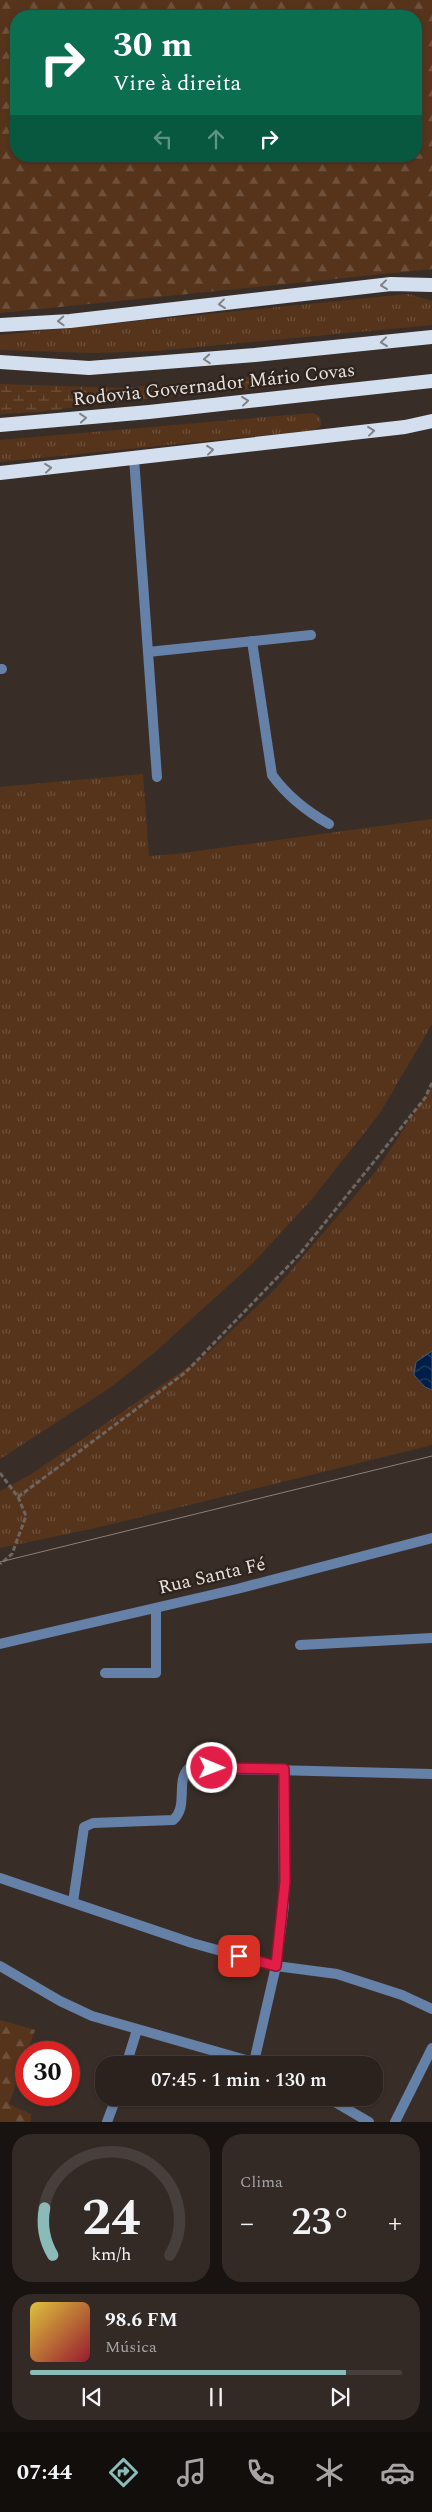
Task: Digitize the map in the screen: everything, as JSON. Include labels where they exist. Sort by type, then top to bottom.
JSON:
[{"type":"highway","points":[[0,325],[80,320],[391,284],[432,285]]},
{"type":"highway","name":"Rodovia Governador Mário Covas","points":[[0,362],[89,368],[308,350],[432,337]]},
{"type":"highway","name":"Rodovia Governador Mário Covas","points":[[0,425],[432,381]]},
{"type":"highway","points":[[0,473],[405,428],[432,421]]},
{"type":"street","points":[[134,458],[157,777]]},
{"type":"street","points":[[148,652],[311,635]]},
{"type":"street","points":[[252,641],[272,775],[285,792],[306,810],[329,824]]},
{"type":"street","name":"Rua Santa Fé","points":[[0,1644],[273,1580],[432,1538]]},
{"type":"street","points":[[105,1673],[156,1673],[156,1608]]},
{"type":"street","points":[[300,1646],[432,1638]]},
{"type":"street","points":[[73,1902],[84,1827],[93,1824],[173,1820],[177,1816],[182,1804],[184,1774],[189,1768],[432,1774]]},
{"type":"street","points":[[260,2056],[276,1966],[285,1882],[284,1769]]},
{"type":"street","points":[[0,1878],[192,1943],[276,1966],[304,1968],[360,1981],[402,1995],[432,2009]]},
{"type":"street","points":[[0,1966],[60,2002],[92,2016],[233,2056]]},
{"type":"street","points":[[129,2056],[137,2030]]},
{"type":"street","points":[[395,2122],[432,2048]]},
{"type":"street","points":[[107,2122],[113,2106]]},
{"type":"street","points":[[342,2106],[369,2122]]},
{"type":"path","points":[[18,1497],[186,1372],[299,1255],[425,1098],[432,1083]]},
{"type":"path","points":[[0,1473],[18,1497],[26,1516],[12,1554],[0,1564]]},
{"type":"green space","points":[[0,0],[432,0],[432,269],[0,313]]},
{"type":"green space","points":[[408,294],[432,301],[432,325],[156,351],[95,353],[0,350],[0,335]]},
{"type":"green space","points":[[282,374],[286,386],[124,401],[38,412],[0,414],[0,384],[123,388]]},
{"type":"green space","points":[[313,413],[320,417],[321,425],[315,430],[0,462],[0,440]]},
{"type":"green space","points":[[143,774],[149,856],[176,854],[432,819],[432,1024],[380,1113],[311,1200],[252,1264],[154,1353],[111,1387],[0,1459],[0,787]]},
{"type":"green space","points":[[432,1086],[432,1445],[100,1527],[0,1548],[0,1491],[30,1475],[207,1354],[276,1288],[377,1170]]},
{"type":"green space","points":[[0,2020],[35,2030],[31,2041],[15,2041],[15,2087],[9,2104],[31,2114],[31,2122],[0,2122]]},
{"type":"water","points":[[432,1351],[432,1390],[425,1387],[414,1375],[416,1362]]},
{"type":"tram line","points":[[0,1562],[432,1456]]},
{"type":"route","points":[[212,1768],[284,1769],[285,1882],[276,1966],[239,1956]]}]
